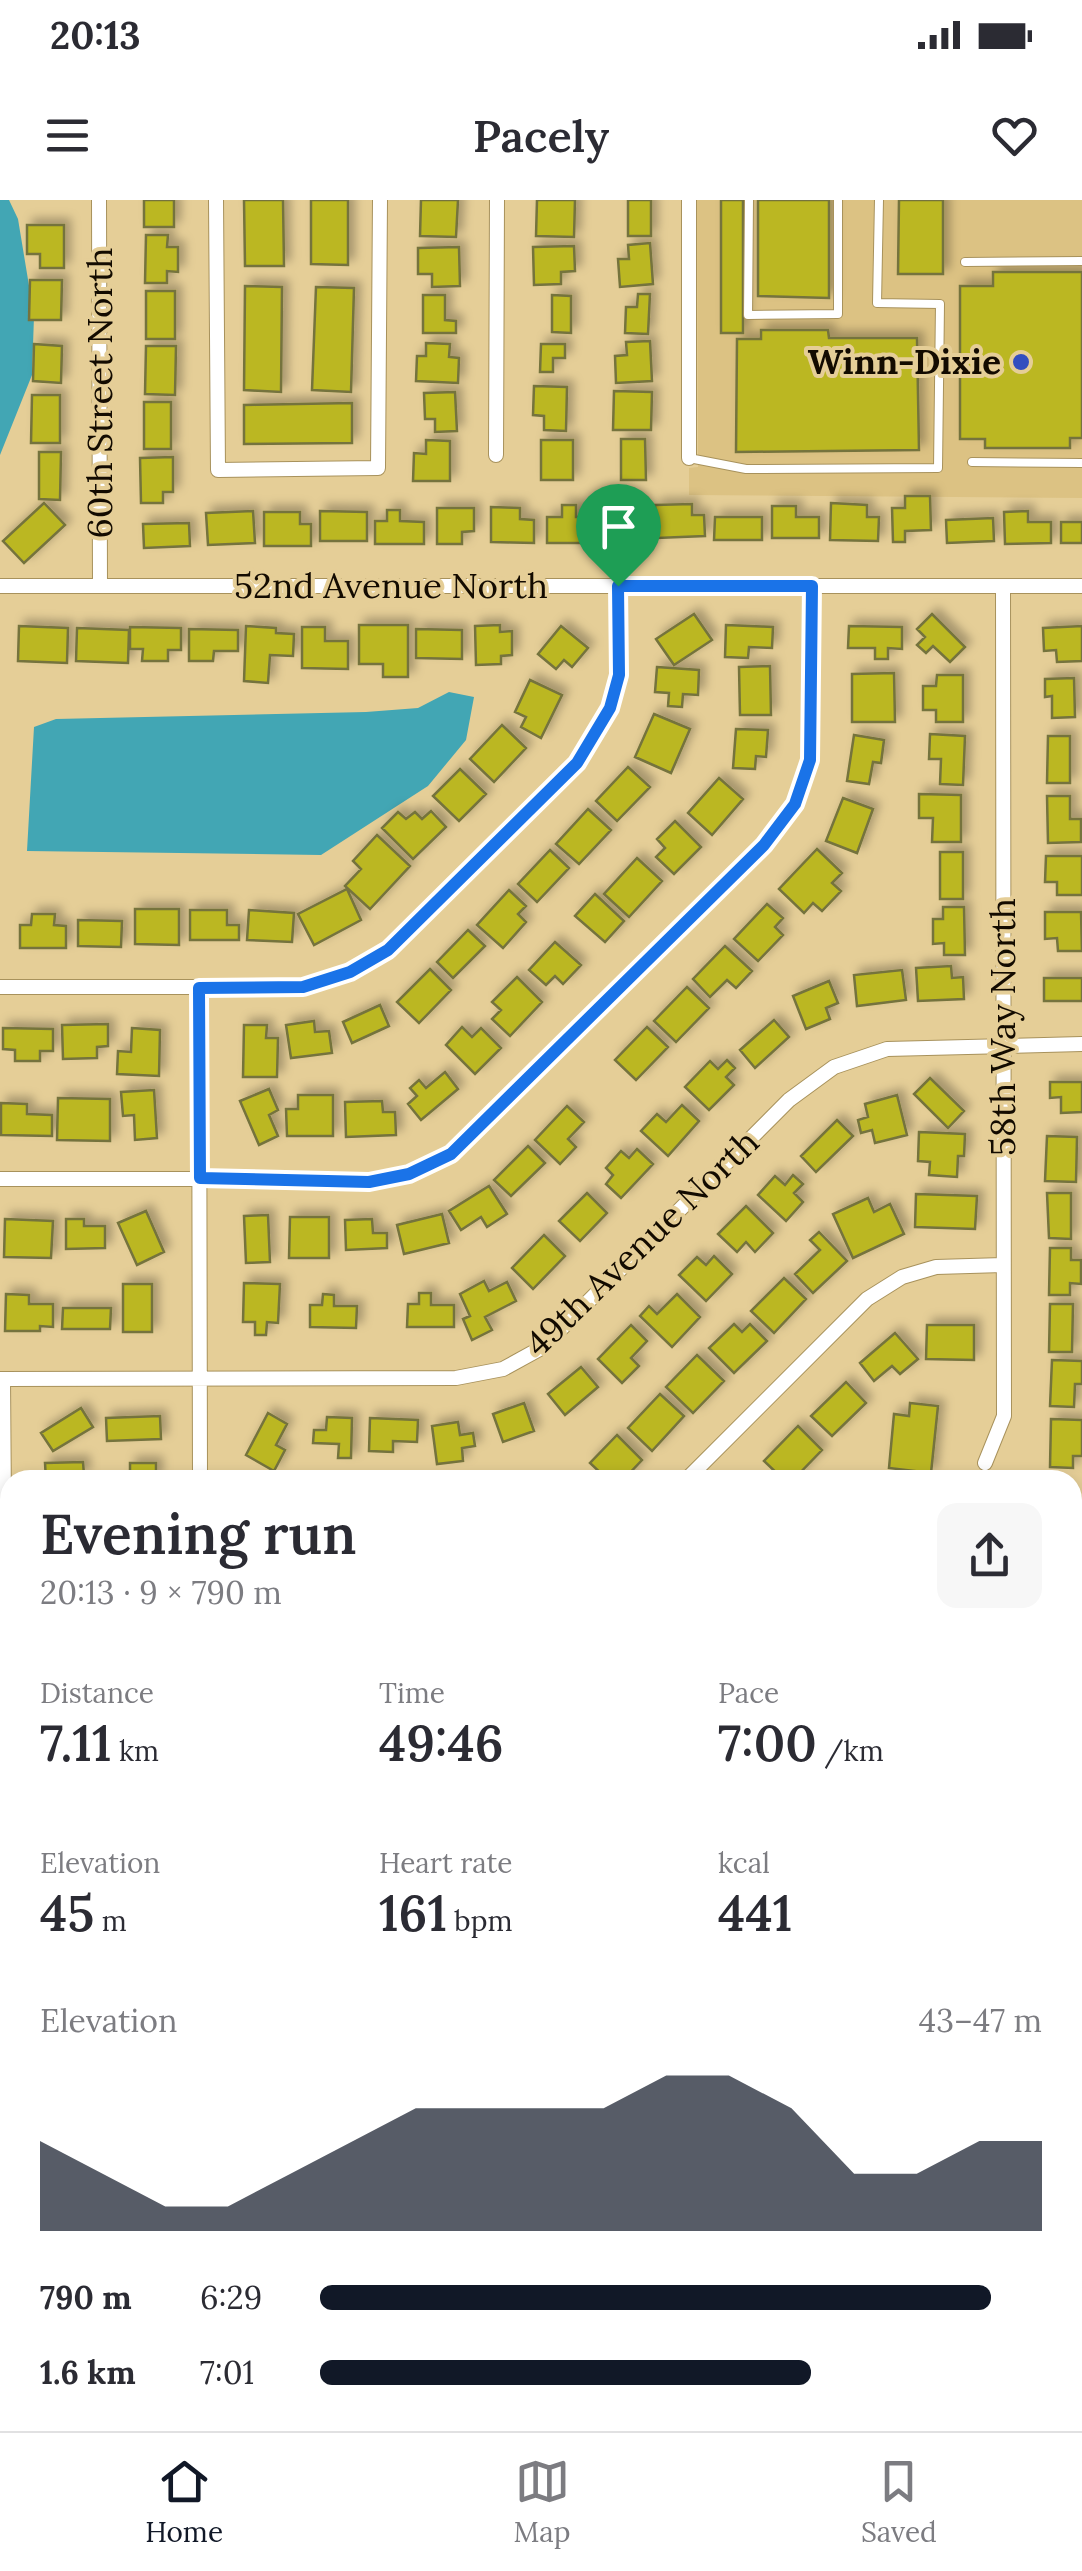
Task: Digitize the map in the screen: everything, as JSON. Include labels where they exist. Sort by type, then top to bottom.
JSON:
[{"type":"street","name":"60th Street North","points":[[99,200],[100,586]]},
{"type":"street","points":[[216,200],[218,470],[378,468],[380,200]]},
{"type":"street","points":[[496,456],[497,200]]},
{"type":"street","points":[[688,200],[689,458]]},
{"type":"street","name":"52nd Avenue North","points":[[0,586],[1082,586]]},
{"type":"street","points":[[0,987],[303,987],[350,972],[388,950],[577,763],[610,708],[619,675],[618,586]]},
{"type":"street","points":[[0,1180],[200,1178],[369,1182],[409,1174],[451,1154],[764,845],[795,804],[810,760],[812,586]]},
{"type":"street","name":"58th Way North","points":[[985,1463],[1004,1416],[1004,586]]},
{"type":"street","points":[[199,988],[200,1470]]},
{"type":"street","name":"49th Avenue North","points":[[2,1379],[456,1378],[503,1369],[543,1347],[789,1100],[834,1067],[887,1049],[1082,1044]]},
{"type":"street","points":[[696,1470],[867,1299],[902,1277],[936,1267],[1003,1265]]},
{"type":"street","points":[[2,1379],[3,1470]]},
{"type":"lane","points":[[749,200],[748,315],[838,314],[838,200]]},
{"type":"lane","points":[[689,458],[746,469],[938,468],[940,304],[877,303],[879,200]]},
{"type":"lane","points":[[965,262],[1082,261]]},
{"type":"lane","points":[[972,462],[1082,463]]},
{"type":"shaded area","points":[[697,200],[1082,200],[1082,498],[689,495],[689,468],[698,467]]},
{"type":"water","points":[[0,200],[9,200],[18,219],[34,316],[32,375],[0,455]]},
{"type":"water","points":[[449,692],[474,697],[466,740],[428,786],[321,855],[27,851],[34,727],[56,719],[418,708]]},
{"type":"building","points":[[144,200],[174,200],[174,227],[144,227]]},
{"type":"building","points":[[244,200],[283,200],[284,266],[245,266]]},
{"type":"building","points":[[311,200],[348,200],[348,265],[311,264]]},
{"type":"building","points":[[421,200],[458,200],[456,237],[420,236]]},
{"type":"building","points":[[537,200],[575,200],[574,237],[536,236]]},
{"type":"building","points":[[628,200],[651,200],[651,236],[628,236]]},
{"type":"building","points":[[721,200],[743,200],[743,333],[721,333]]},
{"type":"building","points":[[758,200],[829,200],[829,298],[758,296]]},
{"type":"building","points":[[899,200],[943,200],[943,274],[898,274]]},
{"type":"building","points":[[27,225],[64,225],[64,268],[40,268],[40,254],[27,254]]},
{"type":"building","points":[[146,235],[168,235],[167,247],[178,247],[178,272],[167,271],[167,283],[145,283]]},
{"type":"building","points":[[650,243],[653,284],[620,287],[618,259],[629,259],[628,245]]},
{"type":"building","points":[[574,246],[575,271],[561,272],[561,284],[534,285],[533,247]]},
{"type":"building","points":[[459,247],[460,286],[432,287],[432,274],[418,274],[418,248]]},
{"type":"building","name":"Winn-Dixie","points":[[993,272],[1082,272],[1082,438],[1070,438],[1070,448],[985,448],[985,439],[960,439],[960,286],[993,286]]},
{"type":"building","points":[[30,280],[62,280],[61,320],[29,320]]},
{"type":"building","points":[[245,286],[282,287],[281,392],[244,390]]},
{"type":"building","points":[[316,287],[354,288],[351,392],[312,390]]},
{"type":"building","points":[[146,291],[175,291],[175,339],[146,339]]},
{"type":"building","points":[[638,294],[650,294],[648,334],[625,333],[626,307],[637,307]]},
{"type":"building","points":[[423,295],[445,295],[445,320],[456,321],[456,333],[423,333]]},
{"type":"building","points":[[552,295],[571,296],[571,333],[552,332]]},
{"type":"building","points":[[761,330],[828,330],[829,338],[917,338],[919,450],[736,452],[737,339],[761,339]]},
{"type":"building","points":[[650,341],[652,381],[616,383],[615,356],[627,355],[626,342]]},
{"type":"building","points":[[426,343],[450,344],[449,357],[459,358],[458,383],[416,381],[417,356],[426,356]]},
{"type":"building","points":[[34,344],[62,346],[61,383],[33,381]]},
{"type":"building","points":[[541,344],[565,344],[565,358],[553,358],[553,372],[540,372]]},
{"type":"building","points":[[146,346],[176,346],[175,395],[145,394]]},
{"type":"building","points":[[534,386],[567,387],[566,431],[544,430],[544,416],[533,415]]},
{"type":"building","points":[[614,391],[652,392],[651,430],[613,430]]},
{"type":"building","points":[[455,392],[457,431],[435,432],[435,419],[425,419],[424,393]]},
{"type":"building","points":[[32,395],[60,395],[60,443],[31,443]]},
{"type":"building","points":[[144,402],[171,402],[171,449],[144,449]]},
{"type":"building","points":[[352,403],[352,443],[244,444],[244,405]]},
{"type":"building","points":[[621,439],[645,439],[646,480],[621,480]]},
{"type":"building","points":[[426,440],[450,441],[450,481],[413,481],[414,453],[426,454]]},
{"type":"building","points":[[541,440],[573,440],[573,480],[541,480]]},
{"type":"building","points":[[39,452],[61,452],[60,500],[39,499]]},
{"type":"building","points":[[173,457],[173,492],[163,492],[163,503],[141,503],[140,458]]},
{"type":"building","points":[[905,496],[930,496],[931,530],[905,531],[905,542],[893,542],[892,508],[905,508]]},
{"type":"building","points":[[44,503],[65,525],[24,563],[3,541]]},
{"type":"building","points":[[831,503],[867,505],[867,517],[879,517],[878,541],[830,540]]},
{"type":"building","points":[[602,504],[637,504],[637,515],[649,515],[649,538],[602,538]]},
{"type":"building","points":[[692,504],[692,515],[704,515],[705,536],[657,538],[655,505]]},
{"type":"building","points":[[562,505],[576,505],[576,517],[590,517],[590,543],[547,543],[547,517],[562,517]]},
{"type":"building","points":[[772,506],[796,506],[796,517],[819,517],[819,538],[772,538]]},
{"type":"building","points":[[491,507],[520,508],[520,519],[534,520],[534,543],[491,542]]},
{"type":"building","points":[[437,508],[474,508],[474,531],[462,532],[462,544],[437,544]]},
{"type":"building","points":[[387,510],[400,510],[400,521],[424,522],[424,544],[375,544],[375,521],[387,521]]},
{"type":"building","points":[[253,511],[255,543],[208,545],[206,513]]},
{"type":"building","points":[[320,511],[367,512],[367,541],[320,541]]},
{"type":"building","points":[[1028,511],[1028,522],[1051,522],[1051,543],[1005,544],[1004,512]]},
{"type":"building","points":[[264,512],[300,512],[300,524],[311,524],[311,546],[264,546]]},
{"type":"building","points":[[715,517],[762,517],[762,540],[714,540]]},
{"type":"building","points":[[993,518],[994,541],[947,543],[946,520]]},
{"type":"building","points":[[1061,522],[1082,522],[1082,543],[1061,543]]},
{"type":"building","points":[[189,523],[190,546],[144,548],[143,524]]},
{"type":"building","points":[[694,614],[712,640],[674,665],[656,639]]},
{"type":"building","points":[[932,614],[965,647],[950,662],[933,646],[926,653],[917,645],[925,637],[917,629]]},
{"type":"building","points":[[359,625],[408,625],[408,677],[383,677],[383,664],[359,664]]},
{"type":"building","points":[[500,625],[500,632],[512,631],[512,655],[501,656],[501,664],[476,665],[475,626]]},
{"type":"building","points":[[726,625],[773,627],[772,648],[749,647],[748,658],[725,657]]},
{"type":"building","points":[[19,626],[68,628],[67,663],[18,661]]},
{"type":"building","points":[[246,626],[294,634],[293,656],[270,655],[268,683],[244,681]]},
{"type":"building","points":[[561,626],[588,648],[572,667],[564,660],[556,669],[538,654]]},
{"type":"building","points":[[849,626],[902,627],[902,649],[888,648],[888,659],[875,659],[875,648],[848,648]]},
{"type":"building","points":[[1082,626],[1082,661],[1057,662],[1056,650],[1044,651],[1043,628]]},
{"type":"building","points":[[130,627],[181,628],[181,650],[168,650],[168,661],[142,661],[143,649],[130,649]]},
{"type":"building","points":[[302,627],[325,627],[325,641],[348,641],[348,669],[302,668]]},
{"type":"building","points":[[77,628],[129,630],[128,663],[76,661]]},
{"type":"building","points":[[189,629],[238,630],[238,651],[214,651],[213,661],[189,661]]},
{"type":"building","points":[[416,629],[462,630],[462,659],[416,658]]},
{"type":"building","points":[[770,666],[771,715],[740,715],[739,667]]},
{"type":"building","points":[[657,667],[699,670],[698,695],[683,694],[682,707],[668,706],[669,693],[655,692]]},
{"type":"building","points":[[894,673],[895,722],[852,722],[852,674]]},
{"type":"building","points":[[937,675],[963,675],[963,722],[936,722],[936,710],[923,710],[923,686],[936,686]]},
{"type":"building","points":[[1074,678],[1075,717],[1052,718],[1052,696],[1045,697],[1045,679]]},
{"type":"building","points":[[530,680],[562,695],[541,738],[521,727],[526,717],[515,712]]},
{"type":"building","points":[[654,714],[690,729],[671,773],[635,757]]},
{"type":"building","points":[[502,725],[526,748],[494,782],[470,759]]},
{"type":"building","points":[[736,729],[768,730],[766,757],[756,756],[755,769],[733,768]]},
{"type":"building","points":[[930,734],[965,736],[963,785],[940,784],[941,759],[929,759]]},
{"type":"building","points":[[854,735],[884,740],[881,763],[873,762],[869,784],[847,781]]},
{"type":"building","points":[[1048,736],[1070,736],[1070,783],[1047,783]]},
{"type":"building","points":[[628,767],[650,787],[617,821],[596,801]]},
{"type":"building","points":[[460,769],[486,794],[459,821],[433,796]]},
{"type":"building","points":[[719,778],[743,799],[712,835],[688,813]]},
{"type":"building","points":[[919,794],[961,795],[961,842],[932,842],[933,818],[919,818]]},
{"type":"building","points":[[1047,796],[1070,796],[1070,819],[1081,819],[1081,842],[1048,843]]},
{"type":"building","points":[[843,798],[873,809],[857,853],[826,841]]},
{"type":"building","points":[[588,809],[611,830],[579,864],[556,844]]},
{"type":"building","points":[[431,811],[446,827],[413,859],[382,828],[398,812],[406,819],[415,812],[422,819]]},
{"type":"building","points":[[675,821],[701,847],[674,874],[656,857],[665,848],[657,839]]},
{"type":"building","points":[[377,835],[410,866],[370,909],[345,886],[361,869],[353,861]]},
{"type":"building","points":[[817,849],[842,873],[832,883],[841,891],[822,911],[813,903],[804,913],[779,889]]},
{"type":"building","points":[[550,850],[569,868],[537,902],[518,884]]},
{"type":"building","points":[[940,852],[963,852],[963,899],[940,899]]},
{"type":"building","points":[[1046,856],[1082,856],[1082,895],[1057,895],[1057,882],[1045,882]]},
{"type":"building","points":[[637,858],[662,881],[629,917],[604,894]]},
{"type":"building","points":[[347,889],[361,920],[314,945],[298,914]]},
{"type":"building","points":[[509,890],[526,906],[518,914],[526,922],[503,948],[477,925]]},
{"type":"building","points":[[595,894],[624,921],[605,942],[575,916]]},
{"type":"building","points":[[767,904],[783,918],[775,927],[783,935],[758,961],[734,939]]},
{"type":"building","points":[[943,907],[964,907],[965,955],[944,955],[944,943],[933,944],[933,919],[943,919]]},
{"type":"building","points":[[135,909],[179,909],[179,945],[135,944]]},
{"type":"building","points":[[190,910],[227,910],[227,925],[239,925],[239,940],[190,940]]},
{"type":"building","points":[[249,910],[294,913],[292,942],[247,940]]},
{"type":"building","points":[[1045,912],[1081,912],[1082,951],[1058,951],[1057,938],[1045,939]]},
{"type":"building","points":[[32,914],[55,914],[54,925],[66,926],[66,948],[20,948],[20,925],[31,925]]},
{"type":"building","points":[[78,920],[122,921],[121,947],[78,946]]},
{"type":"building","points":[[468,930],[485,946],[453,978],[437,962]]},
{"type":"building","points":[[555,942],[581,965],[563,984],[555,976],[546,985],[529,970]]},
{"type":"building","points":[[725,946],[752,971],[736,988],[727,980],[710,997],[693,979]]},
{"type":"building","points":[[951,966],[952,978],[963,977],[964,999],[918,1001],[916,968]]},
{"type":"building","points":[[430,969],[451,990],[419,1023],[397,1002]]},
{"type":"building","points":[[902,970],[906,1000],[857,1006],[854,975]]},
{"type":"building","points":[[517,977],[542,1002],[510,1036],[492,1019],[501,1010],[492,1002]]},
{"type":"building","points":[[1044,978],[1082,978],[1082,1001],[1044,1001]]},
{"type":"building","points":[[829,981],[838,1003],[826,1008],[830,1019],[806,1029],[793,996]]},
{"type":"building","points":[[687,987],[709,1008],[676,1042],[654,1021]]},
{"type":"building","points":[[380,1005],[389,1026],[352,1043],[343,1022]]},
{"type":"building","points":[[774,1020],[789,1037],[755,1068],[740,1050]]},
{"type":"building","points":[[314,1021],[315,1032],[329,1031],[332,1053],[291,1058],[286,1025]]},
{"type":"building","points":[[108,1024],[108,1046],[97,1047],[97,1058],[63,1059],[62,1025]]},
{"type":"building","points":[[244,1025],[267,1025],[266,1038],[278,1038],[277,1077],[243,1077]]},
{"type":"building","points":[[462,1027],[472,1037],[481,1028],[501,1048],[475,1074],[446,1045]]},
{"type":"building","points":[[647,1027],[668,1047],[636,1080],[615,1060]]},
{"type":"building","points":[[3,1028],[53,1029],[53,1051],[40,1051],[40,1061],[15,1061],[15,1050],[3,1049]]},
{"type":"building","points":[[132,1028],[160,1030],[159,1076],[117,1074],[118,1051],[131,1052]]},
{"type":"building","points":[[727,1060],[735,1068],[726,1077],[734,1085],[709,1110],[685,1087],[710,1061],[718,1069]]},
{"type":"building","points":[[445,1072],[458,1089],[421,1120],[408,1104],[417,1096],[410,1088],[419,1080],[426,1088]]},
{"type":"building","points":[[930,1078],[964,1111],[948,1128],[914,1094]]},
{"type":"building","points":[[1050,1082],[1082,1082],[1082,1112],[1061,1113],[1061,1097],[1050,1098]]},
{"type":"building","points":[[269,1089],[278,1110],[269,1115],[278,1136],[259,1145],[240,1101]]},
{"type":"building","points":[[154,1090],[157,1138],[135,1140],[134,1115],[123,1116],[121,1092]]},
{"type":"building","points":[[298,1095],[333,1095],[333,1136],[287,1136],[286,1109],[298,1109]]},
{"type":"building","points":[[897,1095],[907,1135],[875,1143],[872,1130],[861,1133],[858,1120],[868,1117],[865,1104]]},
{"type":"building","points":[[58,1098],[110,1099],[110,1141],[57,1140]]},
{"type":"building","points":[[382,1101],[383,1112],[395,1112],[396,1135],[346,1137],[345,1102]]},
{"type":"building","points":[[1,1103],[27,1104],[27,1114],[52,1115],[52,1136],[1,1135]]},
{"type":"building","points":[[682,1105],[699,1121],[668,1156],[641,1131],[657,1114],[666,1122]]},
{"type":"building","points":[[567,1106],[584,1122],[568,1139],[576,1147],[560,1164],[535,1140]]},
{"type":"building","points":[[837,1120],[853,1136],[816,1172],[801,1156]]},
{"type":"building","points":[[919,1132],[965,1134],[964,1156],[958,1156],[957,1177],[929,1175],[930,1162],[918,1161]]},
{"type":"building","points":[[1047,1136],[1077,1137],[1076,1182],[1045,1181]]},
{"type":"building","points":[[528,1146],[545,1163],[511,1196],[494,1180]]},
{"type":"building","points":[[637,1149],[653,1164],[621,1198],[606,1184],[613,1175],[606,1168],[621,1151],[629,1158]]},
{"type":"building","points":[[793,1175],[803,1184],[794,1193],[803,1202],[786,1221],[758,1195],[775,1176],[785,1185]]},
{"type":"building","points":[[489,1186],[507,1214],[487,1227],[481,1217],[461,1230],[449,1211]]},
{"type":"building","points":[[587,1193],[607,1213],[580,1241],[559,1221]]},
{"type":"building","points":[[1047,1193],[1071,1193],[1071,1239],[1049,1238]]},
{"type":"building","points":[[916,1194],[977,1196],[975,1229],[915,1227]]},
{"type":"building","points":[[868,1198],[874,1212],[890,1204],[904,1234],[853,1258],[833,1214]]},
{"type":"building","points":[[746,1206],[773,1233],[755,1252],[746,1242],[737,1252],[718,1234]]},
{"type":"building","points":[[146,1211],[164,1252],[137,1265],[118,1223]]},
{"type":"building","points":[[442,1214],[449,1243],[404,1254],[397,1225]]},
{"type":"building","points":[[268,1215],[270,1262],[246,1263],[244,1216]]},
{"type":"building","points":[[290,1217],[329,1217],[329,1258],[289,1258]]},
{"type":"building","points":[[5,1219],[53,1221],[51,1258],[4,1257]]},
{"type":"building","points":[[66,1219],[84,1219],[84,1226],[105,1226],[105,1248],[66,1249]]},
{"type":"building","points":[[372,1219],[373,1233],[387,1233],[387,1248],[346,1250],[345,1220]]},
{"type":"building","points":[[819,1232],[847,1261],[813,1293],[795,1274],[820,1250],[810,1240]]},
{"type":"building","points":[[544,1235],[565,1256],[533,1289],[512,1268]]},
{"type":"building","points":[[1050,1248],[1071,1248],[1071,1260],[1081,1260],[1081,1284],[1070,1283],[1070,1295],[1049,1295]]},
{"type":"building","points":[[714,1256],[732,1274],[706,1301],[679,1275],[697,1257],[706,1265]]},
{"type":"building","points":[[784,1278],[806,1299],[774,1333],[751,1311]]},
{"type":"building","points":[[484,1281],[489,1291],[507,1282],[516,1301],[485,1317],[492,1330],[472,1340],[463,1319],[470,1316],[460,1294]]},
{"type":"building","points":[[244,1283],[280,1284],[278,1323],[267,1322],[266,1335],[255,1335],[255,1322],[243,1322]]},
{"type":"building","points":[[123,1284],[152,1284],[152,1332],[123,1332]]},
{"type":"building","points":[[419,1293],[431,1293],[431,1305],[454,1305],[454,1327],[407,1327],[408,1304],[419,1304]]},
{"type":"building","points":[[6,1294],[29,1295],[29,1304],[53,1304],[53,1327],[5,1331]]},
{"type":"building","points":[[323,1294],[334,1295],[334,1306],[357,1306],[356,1328],[310,1327],[310,1305],[322,1305]]},
{"type":"building","points":[[677,1294],[700,1317],[672,1347],[640,1316],[649,1306],[657,1314]]},
{"type":"building","points":[[1050,1304],[1073,1304],[1072,1352],[1049,1352]]},
{"type":"building","points":[[63,1308],[111,1308],[110,1329],[62,1329]]},
{"type":"building","points":[[734,1324],[742,1332],[750,1324],[767,1341],[734,1373],[709,1348]]},
{"type":"building","points":[[631,1325],[647,1341],[631,1358],[639,1366],[622,1383],[598,1359]]},
{"type":"building","points":[[927,1325],[974,1325],[974,1360],[926,1359]]},
{"type":"building","points":[[895,1333],[918,1359],[900,1374],[892,1366],[874,1381],[860,1363]]},
{"type":"building","points":[[697,1355],[724,1381],[693,1413],[666,1387]]},
{"type":"building","points":[[1052,1360],[1082,1361],[1082,1384],[1075,1384],[1074,1407],[1050,1406]]},
{"type":"building","points":[[581,1367],[598,1387],[565,1415],[548,1394]]},
{"type":"building","points":[[846,1382],[866,1403],[832,1436],[811,1416]]},
{"type":"building","points":[[660,1394],[684,1416],[652,1451],[628,1428]]},
{"type":"building","points":[[524,1403],[534,1431],[503,1442],[493,1414]]},
{"type":"building","points":[[910,1403],[938,1406],[931,1470],[889,1468],[894,1414],[909,1416]]},
{"type":"building","points":[[81,1408],[93,1427],[53,1451],[41,1433]]},
{"type":"building","points":[[268,1413],[287,1424],[276,1445],[285,1450],[275,1470],[246,1455]]},
{"type":"building","points":[[160,1416],[161,1439],[107,1441],[106,1418]]},
{"type":"building","points":[[327,1417],[352,1418],[351,1458],[338,1458],[339,1444],[313,1443],[314,1430],[326,1430]]},
{"type":"building","points":[[370,1418],[418,1420],[417,1442],[393,1441],[393,1452],[369,1451]]},
{"type":"building","points":[[1051,1419],[1082,1420],[1082,1456],[1073,1456],[1073,1468],[1050,1467]]},
{"type":"building","points":[[458,1422],[460,1435],[473,1433],[475,1446],[462,1448],[463,1461],[437,1464],[432,1426]]},
{"type":"building","points":[[798,1426],[822,1450],[803,1470],[773,1470],[764,1461]]},
{"type":"building","points":[[617,1435],[642,1460],[632,1470],[597,1470],[590,1463]]},
{"type":"building","points":[[83,1462],[84,1470],[45,1470],[45,1463]]},
{"type":"building","points":[[130,1463],[156,1463],[156,1470],[130,1470]]},
{"type":"place","name":"Winn-Dixie","points":[[1021,362]]},
{"type":"route","points":[[618,586],[812,586],[810,760],[795,804],[764,845],[451,1154],[409,1174],[369,1182],[200,1178],[199,988],[303,987],[350,972],[388,950],[577,763],[610,708],[619,675],[618,586]]}]
